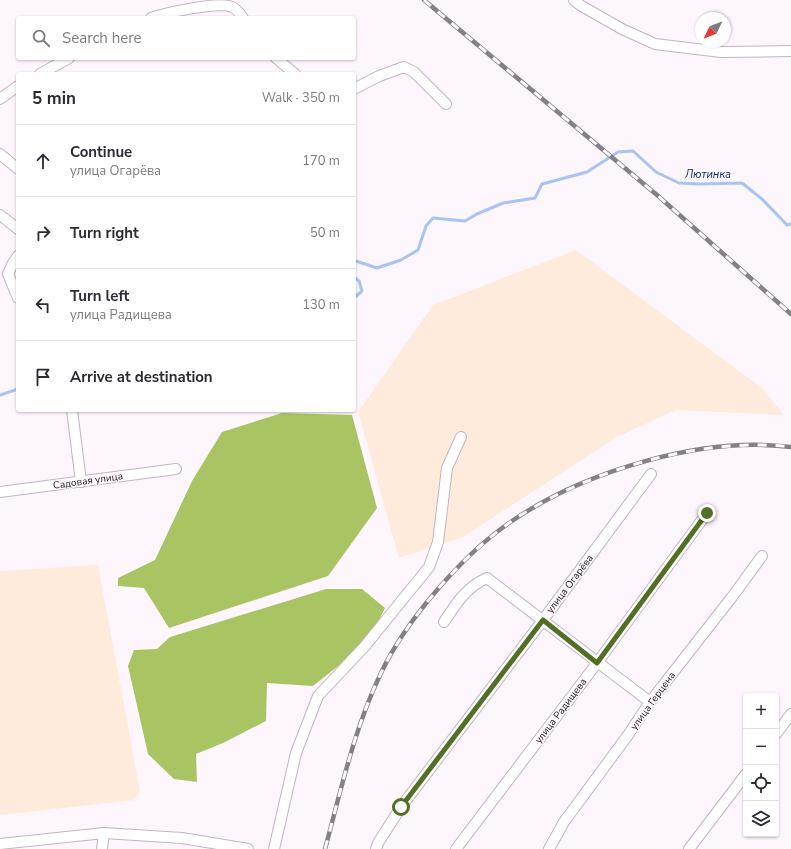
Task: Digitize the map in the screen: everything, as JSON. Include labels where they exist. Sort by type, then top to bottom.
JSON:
[{"type":"street","points":[[574,0],[622,29],[655,44],[721,52],[791,51]]},
{"type":"street","points":[[158,16],[209,6],[231,6],[237,10],[242,16]]},
{"type":"street","points":[[44,72],[65,60]]},
{"type":"street","points":[[278,60],[293,72]]},
{"type":"street","points":[[356,88],[379,76],[404,67],[414,72],[446,104]]},
{"type":"street","points":[[0,99],[16,87]]},
{"type":"street","points":[[0,154],[16,167]]},
{"type":"street","points":[[0,215],[16,227]]},
{"type":"street","points":[[16,259],[8,274],[16,293]]},
{"type":"street","points":[[72,412],[81,482]]},
{"type":"street","points":[[274,849],[296,753],[318,696],[365,646],[429,567],[438,542],[447,468],[461,437]]},
{"type":"street","name":"Садовая улица","points":[[0,492],[176,468]]},
{"type":"street","name":"улица Огарёва","points":[[376,849],[378,843],[401,807],[543,620],[651,474]]},
{"type":"street","name":"улица Радищева","points":[[456,849],[597,663],[707,513]]},
{"type":"street","name":"улица Герцена","points":[[549,849],[564,822],[628,735],[650,702],[762,556]]},
{"type":"street","points":[[444,622],[460,598],[476,583],[486,578],[650,702]]},
{"type":"street","points":[[779,730],[791,714]]},
{"type":"street","points":[[689,849],[743,778]]},
{"type":"street","points":[[102,849],[104,833]]},
{"type":"street","points":[[0,844],[16,846],[104,833],[182,838],[248,849]]},
{"type":"shaded area","points":[[576,250],[763,389],[784,415],[676,410],[617,437],[463,537],[399,558],[358,412],[433,305]]},
{"type":"shaded area","points":[[98,565],[140,792],[134,800],[0,815],[0,571]]},
{"type":"green space","points":[[282,413],[352,415],[377,508],[328,576],[169,628],[144,588],[118,586],[118,578],[155,560],[192,481],[222,432]]},
{"type":"green space","points":[[326,589],[362,589],[385,608],[377,624],[347,659],[313,686],[267,683],[266,721],[223,743],[196,754],[197,782],[174,779],[148,754],[128,666],[134,650],[157,649],[170,637]]},
{"type":"waterway","name":"Лютинка","points":[[356,261],[377,268],[401,260],[418,250],[426,226],[433,218],[465,221],[503,203],[535,198],[542,184],[587,172],[618,152],[633,151],[656,172],[679,183],[742,183],[762,199],[787,225],[791,224]]},
{"type":"waterway","name":"Лютинка","points":[[356,279],[359,281],[362,291],[356,296]]},
{"type":"waterway","name":"Лютинка","points":[[0,395],[16,390]]},
{"type":"railway","points":[[424,0],[657,195],[791,314]]},
{"type":"railway","points":[[325,849],[356,738],[371,694],[381,673],[405,632],[421,610],[474,551],[512,521],[541,503],[574,487],[609,473],[646,461],[683,452],[720,447],[756,445],[791,447]]},
{"type":"route","points":[[401,807],[543,620],[597,663],[707,513]]}]
